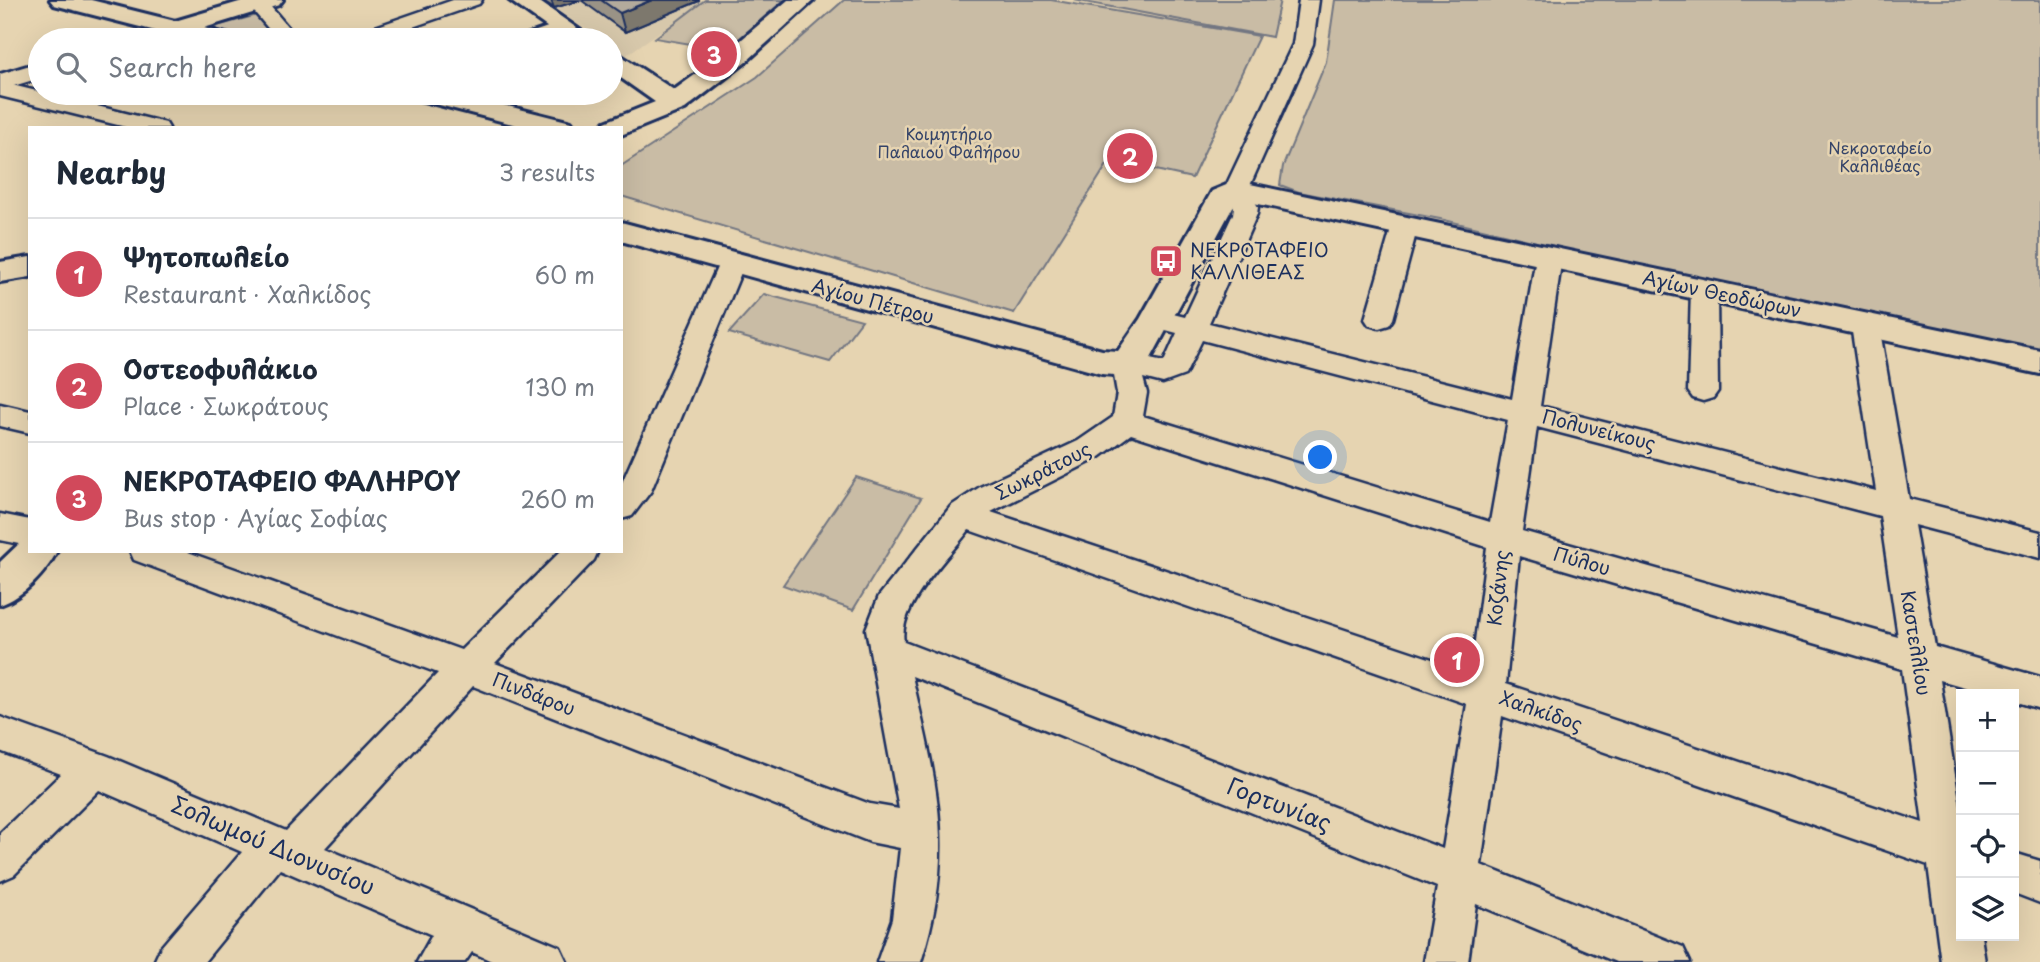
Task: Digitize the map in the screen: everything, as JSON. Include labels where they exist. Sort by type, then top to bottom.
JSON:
[{"type":"street","points":[[391,28],[472,0]]},
{"type":"street","points":[[521,0],[563,28]]},
{"type":"street","points":[[625,127],[675,103],[718,74],[802,0]]},
{"type":"street","points":[[1126,364],[1137,354],[1223,197],[1236,190],[1303,44],[1309,0]]},
{"type":"street","points":[[78,1],[172,28]]},
{"type":"street","points":[[178,28],[262,1],[281,28]]},
{"type":"street","points":[[623,68],[675,103]]},
{"type":"street","points":[[0,82],[28,74]]},
{"type":"street","points":[[0,89],[28,96]]},
{"type":"street","points":[[65,105],[150,126]]},
{"type":"street","points":[[472,105],[553,126]]},
{"type":"street","points":[[1126,364],[1163,373],[1175,369],[1245,214],[1246,207],[1236,190]]},
{"type":"street","name":"Αγίων Θεοδώρων","points":[[1236,190],[2040,362]]},
{"type":"street","points":[[1379,319],[1405,226]]},
{"type":"street","name":"Αγίου Πέτρου","points":[[623,232],[1102,362],[1126,364]]},
{"type":"street","name":"Κοζάνης","points":[[1446,962],[1487,692],[1504,539],[1549,257]]},
{"type":"street","points":[[623,505],[635,491],[658,441],[732,263]]},
{"type":"street","points":[[0,272],[28,267]]},
{"type":"street","points":[[1703,391],[1704,290]]},
{"type":"street","name":"Πολυνείκους","points":[[1157,319],[2040,545]]},
{"type":"street","name":"Καστελλίου","points":[[1865,325],[1919,659],[1954,854],[1964,962]]},
{"type":"street","points":[[1126,364],[1132,393],[1127,422]]},
{"type":"street","points":[[0,415],[28,422]]},
{"type":"street","name":"Σωκράτους","points":[[907,959],[921,882],[922,833],[915,780],[884,629],[891,606],[962,515],[991,496],[1089,449],[1127,422]]},
{"type":"street","name":"Πύλου","points":[[1127,422],[1504,539],[2040,693]]},
{"type":"street","name":"Χαλκίδος","points":[[962,515],[1487,692],[1954,854]]},
{"type":"street","points":[[0,527],[28,533]]},
{"type":"street","points":[[0,588],[35,553]]},
{"type":"street","name":"Πινδάρου","points":[[151,553],[467,668],[870,823],[922,833]]},
{"type":"street","points":[[176,962],[282,851],[580,553]]},
{"type":"street","name":"Γορτυνίας","points":[[888,651],[1460,876],[1668,962]]},
{"type":"street","name":"Σολωμού Διονυσίου","points":[[0,734],[94,769],[282,851],[451,945],[545,962]]},
{"type":"street","points":[[0,861],[94,769]]},
{"type":"street","points":[[2019,875],[2040,882]]},
{"type":"shaded area","points":[[543,0],[705,0],[625,56],[623,28],[584,28]]},
{"type":"green space","points":[[705,0],[784,0],[726,50],[655,38]]},
{"type":"green space","name":"Κοιμητήριο Παλαιού Φαλήρου","points":[[844,0],[1051,0],[1259,36],[1192,178],[1110,160],[1014,313],[623,197],[623,165],[757,77]]},
{"type":"green space","points":[[1074,0],[1280,0],[1272,37]]},
{"type":"green space","name":"Νεκροταφείο Καλλιθέας","points":[[1335,0],[2040,0],[2040,349],[1667,273],[1440,219],[1299,192],[1280,185],[1283,166],[1326,62]]},
{"type":"green space","points":[[261,14],[273,28],[210,28]]},
{"type":"green space","points":[[764,294],[862,320],[830,362],[729,333]]},
{"type":"green space","points":[[856,477],[921,498],[853,610],[783,585]]},
{"type":"building","points":[[601,0],[652,0],[620,13]]},
{"type":"place","name":"ΝΕΚΡΟΤΑΦΕΙΟ ΦΑΛΗΡΟΥ","points":[[714,54]]},
{"type":"place","name":"Οστεοφυλάκιο","points":[[1130,156]]},
{"type":"place","name":"ΝΕΚΡΟΤΑΦΕΙΟ ΚΑΛΛΙΘΕΑΣ","points":[[1166,261]]},
{"type":"place","name":"Ψητοπωλείο","points":[[1457,660]]}]
